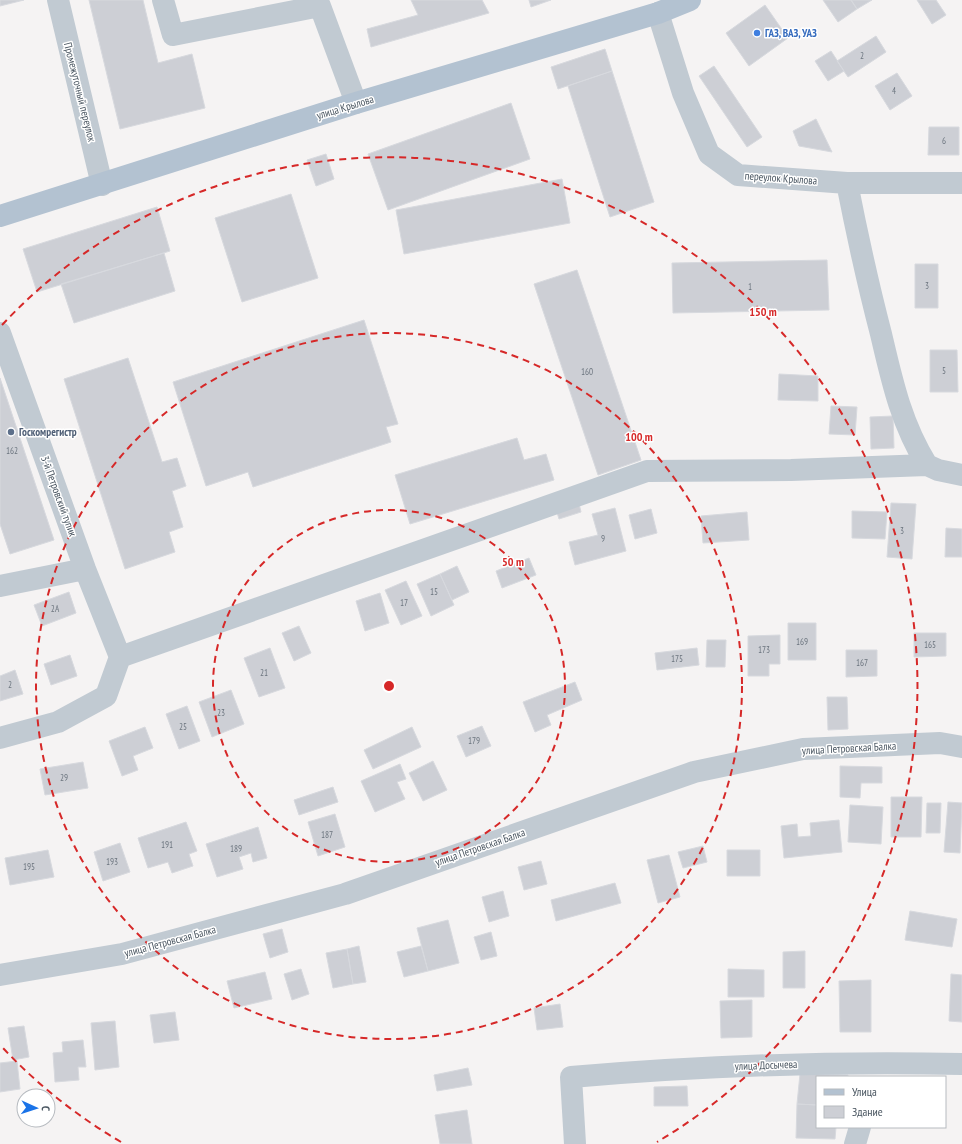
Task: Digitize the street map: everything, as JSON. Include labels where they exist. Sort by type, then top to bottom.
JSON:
[{"type":"main road","name":"улица Крылова","points":[[0,216],[356,103],[658,13],[690,0]]},
{"type":"street","name":"Промежуточный переулок","points":[[58,0],[102,184]]},
{"type":"street","points":[[164,0],[173,35],[321,3],[356,103]]},
{"type":"street","name":"переулок Крылова","points":[[658,13],[683,92],[709,154],[738,175],[847,183],[962,183]]},
{"type":"street","points":[[847,183],[861,255],[897,401],[913,442],[927,464],[938,470],[962,475]]},
{"type":"street","name":"3-й Петровский тупик","points":[[0,334],[85,569],[120,657]]},
{"type":"street","points":[[0,738],[58,722],[106,696],[120,657],[647,471],[791,470],[927,464]]},
{"type":"street","points":[[0,586],[85,569]]},
{"type":"street","name":"улица Петровская Балка","points":[[0,974],[122,954],[345,894],[694,772],[803,749],[940,743],[962,747]]},
{"type":"street","name":"улица Досычева","points":[[575,1144],[571,1077],[659,1070],[774,1064],[888,1070],[962,1064]]},
{"type":"street","points":[[855,1144],[860,1128]]},
{"type":"building","points":[[0,0],[24,0],[0,6]]},
{"type":"building","points":[[89,0],[143,0],[158,63],[192,54],[205,108],[120,129]]},
{"type":"building","points":[[411,0],[482,0],[489,13],[371,47],[367,29],[418,15]]},
{"type":"building","points":[[529,0],[551,0],[531,7]]},
{"type":"building","points":[[823,0],[851,0],[857,9],[838,22]]},
{"type":"building","points":[[851,0],[872,0],[857,9]]},
{"type":"building","points":[[917,0],[936,0],[946,15],[932,24]]},
{"type":"building","points":[[765,5],[788,38],[749,66],[726,33]]},
{"type":"building","points":[[876,36],[886,52],[848,77],[837,61]]},
{"type":"building","points":[[605,49],[612,71],[558,89],[551,67]]},
{"type":"building","points":[[831,51],[844,71],[828,81],[815,61]]},
{"type":"building","points":[[714,66],[762,137],[747,147],[699,76]]},
{"type":"building","points":[[612,71],[654,202],[610,217],[568,86]]},
{"type":"building","points":[[897,73],[912,96],[890,110],[875,86]]},
{"type":"building","points":[[511,103],[530,159],[388,210],[368,154]]},
{"type":"building","points":[[816,119],[832,152],[799,146],[793,131]]},
{"type":"building","points":[[929,127],[959,127],[959,155],[928,155]]},
{"type":"building","points":[[326,154],[334,179],[316,186],[307,160]]},
{"type":"building","points":[[562,179],[570,223],[404,254],[396,210]]},
{"type":"building","points":[[291,194],[318,278],[242,302],[215,218]]},
{"type":"building","points":[[157,207],[170,251],[37,292],[23,249]]},
{"type":"building","points":[[164,253],[175,291],[74,323],[61,284]]},
{"type":"building","points":[[827,260],[829,310],[673,313],[672,263]]},
{"type":"building","points":[[915,264],[938,264],[938,308],[915,308]]},
{"type":"building","points":[[577,270],[641,460],[598,475],[534,284]]},
{"type":"building","points":[[364,320],[398,424],[386,427],[391,442],[253,487],[248,472],[206,486],[173,382]]},
{"type":"building","points":[[930,350],[957,350],[958,392],[930,392]]},
{"type":"building","points":[[128,358],[162,462],[177,458],[186,486],[172,491],[183,527],[169,532],[175,552],[125,569],[64,379]]},
{"type":"building","points":[[779,374],[818,376],[818,401],[778,400]]},
{"type":"building","points":[[0,378],[54,540],[10,554],[0,524]]},
{"type":"building","points":[[831,406],[857,407],[855,435],[829,434]]},
{"type":"building","points":[[893,416],[894,448],[871,449],[870,417]]},
{"type":"building","points":[[517,438],[524,460],[546,454],[554,480],[410,524],[395,475]]},
{"type":"building","points":[[578,499],[581,512],[559,519],[555,506]]},
{"type":"building","points":[[891,503],[916,504],[912,559],[887,557]]},
{"type":"building","points":[[615,508],[626,551],[575,565],[569,542],[598,535],[592,514]]},
{"type":"building","points":[[651,509],[657,533],[635,539],[629,515]]},
{"type":"building","points":[[852,511],[887,512],[885,539],[852,538]]},
{"type":"building","points":[[747,512],[749,540],[703,543],[701,516]]},
{"type":"building","points":[[946,528],[962,529],[962,557],[945,557]]},
{"type":"building","points":[[529,558],[536,575],[502,588],[496,571]]},
{"type":"building","points":[[457,566],[469,592],[452,600],[440,574]]},
{"type":"building","points":[[440,574],[454,605],[431,616],[417,584]]},
{"type":"building","points":[[406,581],[422,616],[401,625],[385,590]]},
{"type":"building","points":[[69,592],[76,613],[42,626],[34,605]]},
{"type":"building","points":[[380,593],[389,623],[365,631],[356,601]]},
{"type":"building","points":[[788,623],[816,623],[816,660],[788,660]]},
{"type":"building","points":[[299,626],[311,653],[294,661],[282,633]]},
{"type":"building","points":[[914,633],[946,633],[946,656],[914,657]]},
{"type":"building","points":[[780,635],[780,664],[769,664],[769,676],[748,676],[748,636]]},
{"type":"building","points":[[707,640],[726,640],[725,667],[706,667]]},
{"type":"building","points":[[270,648],[285,688],[259,697],[244,658]]},
{"type":"building","points":[[697,648],[699,665],[657,670],[655,653]]},
{"type":"building","points":[[846,650],[877,650],[877,676],[846,677]]},
{"type":"building","points":[[70,655],[77,676],[51,685],[44,664]]},
{"type":"building","points":[[15,670],[23,694],[0,701],[0,676]]},
{"type":"building","points":[[575,682],[582,700],[547,715],[551,725],[535,732],[523,702]]},
{"type":"building","points":[[231,690],[244,724],[212,737],[199,702]]},
{"type":"building","points":[[827,697],[847,697],[848,729],[828,730]]},
{"type":"building","points":[[187,706],[200,741],[179,749],[166,714]]},
{"type":"building","points":[[482,726],[491,746],[466,757],[457,736]]},
{"type":"building","points":[[145,727],[153,748],[133,756],[138,770],[122,776],[109,741]]},
{"type":"building","points":[[412,727],[421,747],[373,769],[364,750]]},
{"type":"building","points":[[433,761],[447,790],[423,801],[409,773]]},
{"type":"building","points":[[83,762],[88,788],[45,795],[40,769]]},
{"type":"building","points":[[400,764],[406,779],[397,782],[405,799],[375,812],[361,781]]},
{"type":"building","points":[[840,766],[882,767],[882,783],[861,783],[860,798],[840,797]]},
{"type":"building","points":[[333,787],[338,802],[299,815],[294,800]]},
{"type":"building","points":[[891,797],[922,797],[921,837],[891,837]]},
{"type":"building","points":[[948,802],[962,803],[960,853],[944,852]]},
{"type":"building","points":[[927,803],[941,803],[940,833],[926,833]]},
{"type":"building","points":[[850,805],[883,807],[881,844],[848,842]]},
{"type":"building","points":[[335,814],[345,847],[318,856],[308,822]]},
{"type":"building","points":[[839,820],[842,852],[784,858],[781,826],[797,824],[798,837],[811,836],[810,823]]},
{"type":"building","points":[[186,822],[197,851],[189,854],[193,866],[172,873],[168,862],[148,868],[138,838]]},
{"type":"building","points":[[258,827],[267,858],[253,862],[251,853],[239,857],[243,869],[217,877],[206,844]]},
{"type":"building","points":[[120,843],[130,872],[103,881],[94,852]]},
{"type":"building","points":[[703,846],[707,862],[683,868],[678,852]]},
{"type":"building","points":[[48,850],[54,877],[10,885],[5,858]]},
{"type":"building","points":[[727,850],[760,850],[760,876],[727,876]]},
{"type":"building","points":[[669,855],[680,897],[658,903],[647,860]]},
{"type":"building","points":[[541,861],[547,884],[524,890],[518,867]]},
{"type":"building","points":[[615,883],[621,903],[556,921],[551,900]]},
{"type":"building","points":[[503,891],[509,916],[489,922],[482,897]]},
{"type":"building","points":[[910,911],[957,919],[952,947],[905,940]]},
{"type":"building","points":[[448,920],[459,963],[428,971],[417,928]]},
{"type":"building","points":[[282,929],[288,952],[270,958],[263,934]]},
{"type":"building","points":[[491,932],[497,956],[481,960],[474,937]]},
{"type":"building","points":[[359,946],[366,982],[353,984],[347,949]]},
{"type":"building","points":[[421,946],[428,971],[404,977],[397,952]]},
{"type":"building","points":[[347,949],[353,984],[333,988],[326,953]]},
{"type":"building","points":[[805,951],[805,988],[783,988],[783,952]]},
{"type":"building","points":[[301,969],[309,994],[292,1000],[284,974]]},
{"type":"building","points":[[728,969],[764,970],[764,997],[728,997]]},
{"type":"building","points":[[265,972],[272,999],[234,1008],[227,981]]},
{"type":"building","points":[[951,974],[962,975],[962,1022],[949,1021]]},
{"type":"building","points":[[871,980],[871,1032],[840,1032],[839,981]]},
{"type":"building","points":[[752,1000],[752,1037],[721,1038],[720,1001]]},
{"type":"building","points":[[560,1004],[563,1027],[537,1030],[534,1008]]},
{"type":"building","points":[[175,1012],[179,1040],[154,1043],[150,1015]]},
{"type":"building","points":[[115,1021],[119,1067],[95,1070],[91,1023]]},
{"type":"building","points":[[24,1026],[29,1057],[13,1060],[8,1028]]},
{"type":"building","points":[[83,1040],[86,1067],[78,1067],[79,1080],[55,1082],[53,1053],[63,1052],[62,1042]]},
{"type":"building","points":[[17,1061],[20,1088],[0,1092],[0,1063]]},
{"type":"building","points":[[468,1068],[472,1085],[437,1091],[434,1075]]},
{"type":"building","points":[[800,1074],[848,1075],[816,1076],[816,1105],[797,1104]]},
{"type":"building","points":[[687,1086],[688,1106],[654,1106],[654,1087]]},
{"type":"building","points":[[797,1104],[816,1105],[816,1128],[836,1128],[835,1139],[796,1138]]},
{"type":"building","points":[[467,1110],[472,1144],[440,1144],[435,1115]]},
{"type":"place","name":"ГАЗ, ВАЗ, УАЗ","points":[[757,33]]},
{"type":"place","name":"Госкомрегистр","points":[[11,432]]}]
